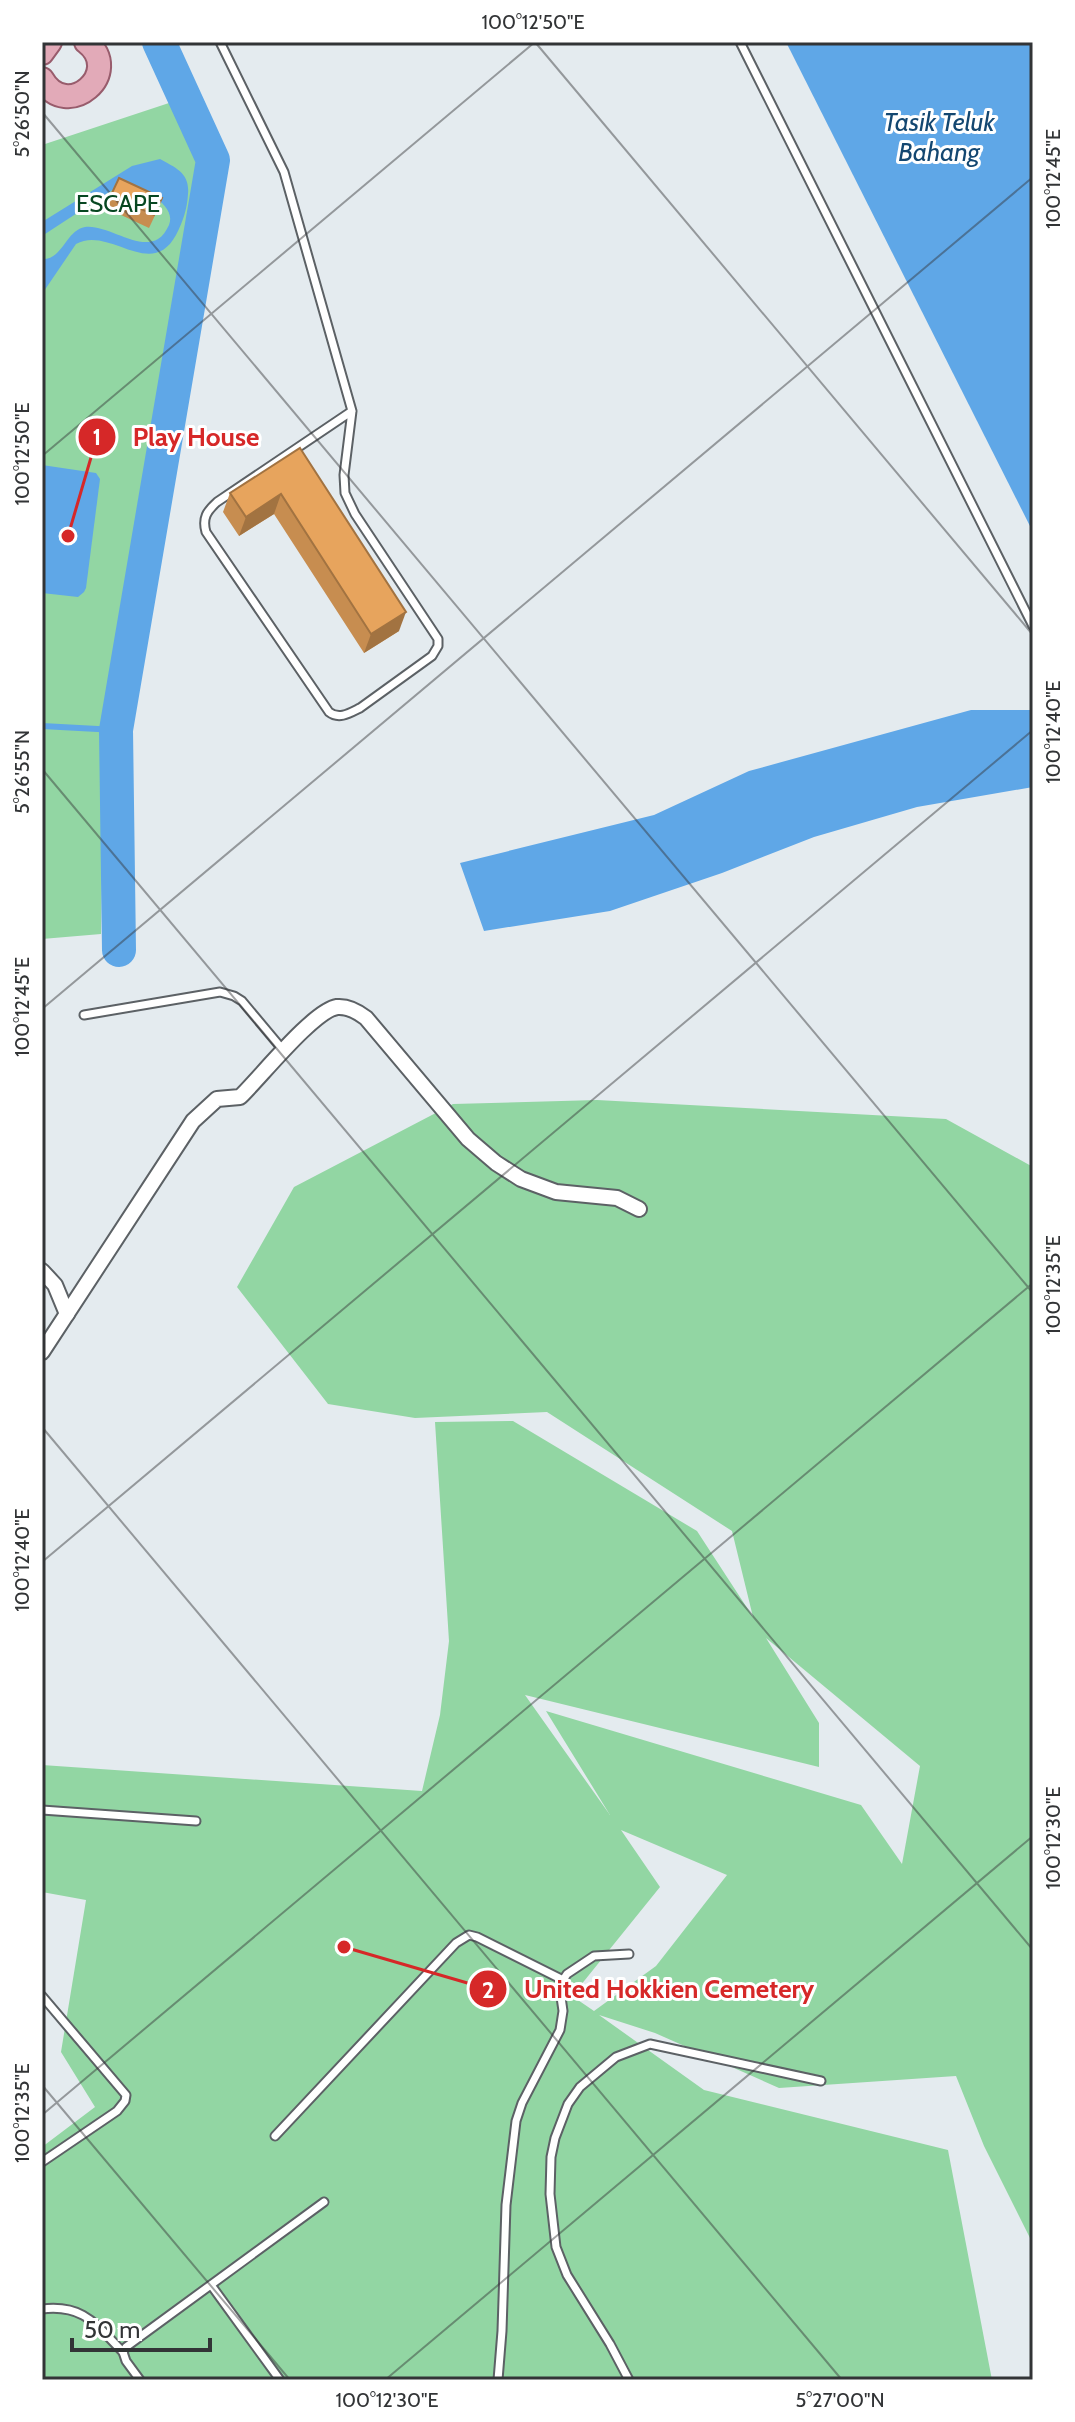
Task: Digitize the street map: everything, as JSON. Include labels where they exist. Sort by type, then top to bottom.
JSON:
[{"type":"main road","points":[[42,53],[50,42]]},
{"type":"main road","points":[[43,85],[53,92],[71,96],[89,89],[98,73],[99,63],[97,54],[86,42]]},
{"type":"street","points":[[42,1352],[193,1121],[217,1099],[235,1099],[243,1095],[283,1050],[329,1010],[340,1007],[358,1012],[366,1018],[468,1139],[496,1163],[521,1179],[556,1192],[617,1198],[639,1209]]},
{"type":"street","points":[[42,1271],[55,1285],[67,1314]]},
{"type":"lane","points":[[220,42],[284,172],[352,411],[344,475],[345,493],[355,514],[435,632],[438,646],[432,656],[360,708],[337,716],[329,712],[206,532],[204,519],[217,502],[352,411]]},
{"type":"lane","points":[[740,42],[1033,626]]},
{"type":"lane","points":[[84,1015],[227,993],[242,1001],[283,1050]]},
{"type":"lane","points":[[42,1810],[196,1821]]},
{"type":"lane","points":[[275,2136],[464,1937],[477,1937],[563,1980]]},
{"type":"lane","points":[[498,2380],[507,2181],[516,2121],[522,2103],[560,2030],[563,2011],[560,1990],[567,1974],[594,1956],[629,1954]]},
{"type":"lane","points":[[42,1996],[126,2095],[117,2111],[42,2162]]},
{"type":"lane","points":[[629,2380],[567,2275],[556,2247],[550,2194],[551,2157],[568,2104],[580,2087],[616,2057],[650,2044],[821,2081]]},
{"type":"lane","points":[[123,2352],[324,2202]]},
{"type":"lane","points":[[211,2285],[280,2380]]},
{"type":"lane","points":[[42,2309],[56,2307],[80,2312],[123,2352],[140,2380]]},
{"type":"green space","name":"ESCAPE","points":[[169,103],[201,168],[104,712],[101,934],[42,939],[42,145]]},
{"type":"green space","points":[[597,1100],[946,1119],[1033,1167],[1033,2244],[984,2146],[956,2076],[779,2088],[655,2033],[599,2015],[704,2090],[948,2150],[992,2380],[42,2380],[42,2147],[95,2107],[61,2052],[86,1900],[42,1892],[42,1765],[422,1791],[440,1715],[449,1641],[435,1422],[513,1421],[697,1531],[753,1617],[732,1531],[547,1412],[415,1418],[328,1404],[237,1287],[294,1187],[453,1104]],"holes":[[[766,1638],[920,1766],[902,1864],[861,1805],[546,1711],[610,1815],[525,1695],[819,1767],[819,1723]],[[621,1830],[727,1875],[656,1966],[594,2011],[572,1996],[660,1887]]]},
{"type":"water","name":"Tasik Teluk Bahang","points":[[786,42],[1033,42],[1033,532]]},
{"type":"water","points":[[160,159],[181,172],[188,187],[183,220],[166,248],[154,253],[142,253],[102,241],[89,240],[76,244],[42,294],[42,259],[55,255],[78,230],[94,227],[141,242],[150,242],[163,235],[170,217],[161,202],[134,188],[117,187],[42,236],[42,222],[132,166]]},
{"type":"water","points":[[42,465],[96,473],[100,479],[86,588],[78,597],[42,593]]},
{"type":"water","points":[[971,710],[1033,710],[1033,787],[917,807],[814,837],[722,873],[610,911],[484,931],[460,863],[654,815],[749,771]]},
{"type":"building","points":[[119,178],[162,198],[154,215],[111,195]]},
{"type":"building","points":[[300,448],[406,612],[371,634],[281,494],[246,517],[230,493]]},
{"type":"waterway","points":[[119,950],[116,730],[213,160],[159,42]]},
{"type":"waterway","points":[[42,726],[116,730]]},
{"type":"place","name":"Play House","points":[[68,536]]},
{"type":"place","name":"United Hokkien Cemetery","points":[[344,1947]]}]
